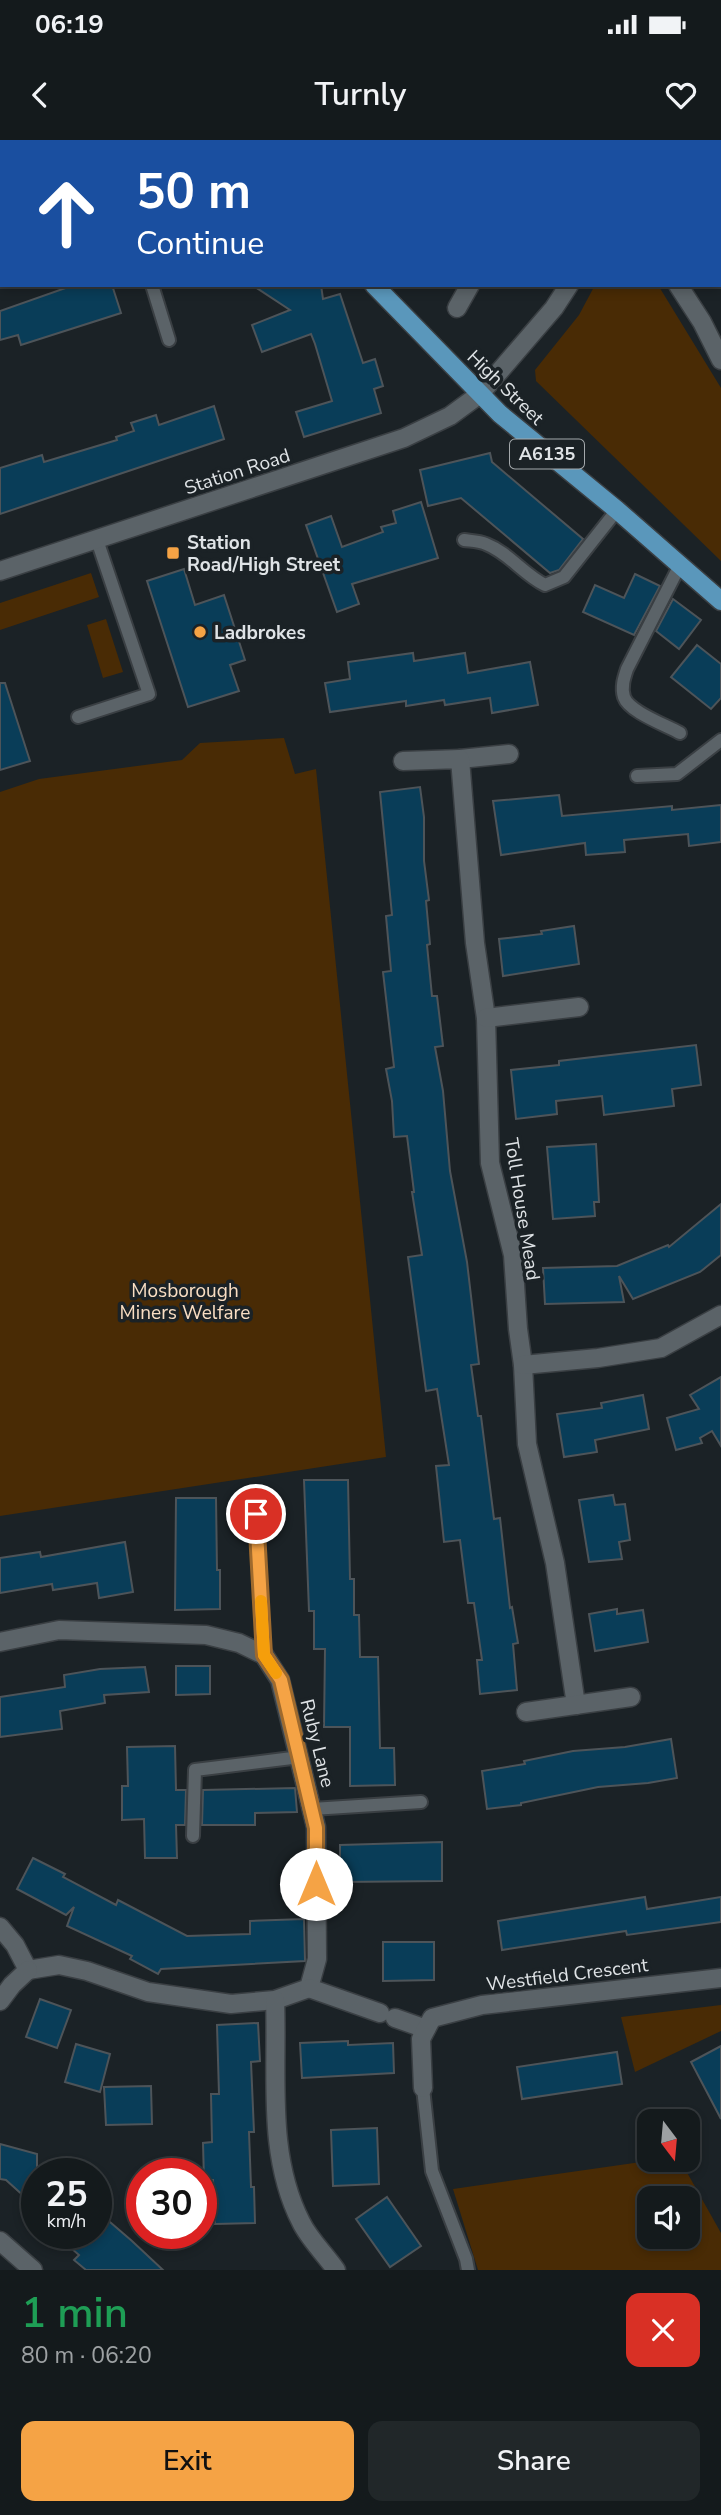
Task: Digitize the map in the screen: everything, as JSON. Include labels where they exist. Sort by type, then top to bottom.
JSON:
[{"type":"main road","name":"High Street","points":[[376,287],[514,426],[617,510]]},
{"type":"main road","name":"A6135","points":[[617,510],[721,601]]},
{"type":"street","points":[[457,309],[469,287]]},
{"type":"street","name":"Station Road","points":[[0,570],[404,438],[450,416],[480,394],[554,308],[568,287]]},
{"type":"street","points":[[679,287],[702,322],[721,360]]},
{"type":"street","points":[[403,761],[509,754]]},
{"type":"street","name":"Toll House Mead","points":[[460,759],[475,943],[486,1018],[490,1163],[513,1255],[527,1444],[555,1563],[576,1705]]},
{"type":"street","points":[[486,1018],[579,1007]]},
{"type":"street","points":[[523,1365],[598,1358],[661,1348],[721,1315]]},
{"type":"street","points":[[0,1642],[59,1630],[206,1635],[239,1643],[264,1655]]},
{"type":"street","name":"Ruby Lane","points":[[264,1655],[281,1680],[316,1828],[317,1959],[309,1987]]},
{"type":"street","points":[[526,1712],[631,1697]]},
{"type":"street","points":[[0,1927],[16,1945],[28,1970]]},
{"type":"street","points":[[0,2001],[28,1970],[59,1965],[87,1971],[148,1992],[230,2004],[275,2000],[309,1987],[426,2029],[421,2039],[423,2088]]},
{"type":"street","name":"Westfield Crescent","points":[[426,2029],[432,2018],[475,2006],[721,1978]]},
{"type":"street","points":[[275,2000],[274,2088],[286,2181],[301,2224],[336,2270]]},
{"type":"street","points":[[0,2241],[33,2270]]},
{"type":"lane","points":[[153,287],[169,340]]},
{"type":"lane","points":[[464,540],[485,543],[545,585],[564,577],[617,510]]},
{"type":"lane","points":[[78,717],[149,694],[97,540]]},
{"type":"lane","points":[[680,733],[630,707],[624,696],[623,684],[627,669],[681,565]]},
{"type":"lane","points":[[637,776],[677,774],[721,740]]},
{"type":"lane","points":[[256,1514],[264,1655]]},
{"type":"lane","points":[[193,1836],[195,1769],[300,1757]]},
{"type":"lane","points":[[312,1809],[421,1802]]},
{"type":"lane","points":[[423,2088],[432,2171],[468,2270]]},
{"type":"green space","points":[[594,287],[659,287],[721,388],[721,561],[536,381],[535,370],[579,315]]},
{"type":"green space","points":[[91,573],[99,597],[0,630],[0,603]]},
{"type":"green space","points":[[106,619],[123,672],[103,678],[87,625]]},
{"type":"green space","name":"Mosborough Miners Welfare","points":[[284,738],[295,774],[316,769],[386,1457],[0,1516],[0,792],[39,779],[182,760],[200,743]]},
{"type":"green space","points":[[721,2005],[721,2031],[635,2072],[621,2017]]},
{"type":"green space","points":[[637,2163],[637,2172],[687,2172],[695,2186],[637,2186],[637,2249],[700,2249],[700,2196],[721,2233],[721,2270],[478,2270],[453,2189]]},
{"type":"building","points":[[68,287],[113,287],[121,313],[21,345],[18,335],[0,340],[0,311]]},
{"type":"building","points":[[255,287],[321,287],[323,299],[340,294],[363,363],[375,359],[383,386],[374,389],[381,413],[304,437],[296,412],[332,401],[311,334],[262,352],[252,325],[290,310]]},
{"type":"building","points":[[214,406],[224,439],[0,514],[0,468],[42,455],[44,462],[117,440],[116,437],[134,431],[131,423],[156,415],[159,425]]},
{"type":"building","points":[[490,453],[492,462],[583,539],[559,570],[550,573],[461,498],[428,506],[420,470]]},
{"type":"building","points":[[421,502],[438,558],[352,584],[359,604],[337,612],[306,525],[331,516],[342,547],[383,532],[381,527],[396,523],[393,511]]},
{"type":"building","name":"Ladbrokes","points":[[184,569],[195,605],[224,595],[245,660],[230,665],[239,691],[188,707],[147,581]]},
{"type":"building","points":[[635,574],[660,586],[634,635],[583,612],[595,585],[624,598]]},
{"type":"building","points":[[673,599],[701,620],[679,649],[656,631]]},
{"type":"building","points":[[697,645],[721,664],[721,698],[711,709],[671,677]]},
{"type":"building","points":[[413,653],[414,661],[465,653],[468,673],[530,662],[538,705],[492,713],[490,698],[445,705],[444,700],[406,706],[406,701],[330,712],[325,683],[350,679],[348,662]]},
{"type":"building","points":[[0,683],[5,683],[30,761],[0,770]]},
{"type":"building","points":[[420,787],[429,900],[426,901],[430,944],[427,945],[432,996],[437,996],[443,1046],[435,1047],[443,1091],[450,1171],[467,1262],[479,1364],[471,1365],[478,1416],[481,1416],[494,1519],[500,1518],[510,1608],[512,1607],[518,1643],[513,1644],[517,1690],[480,1694],[477,1660],[482,1660],[474,1603],[468,1603],[460,1540],[444,1542],[436,1466],[449,1465],[437,1389],[426,1391],[408,1257],[422,1255],[407,1136],[394,1137],[392,1101],[386,1069],[394,1067],[383,972],[391,971],[386,916],[392,915],[380,792]]},
{"type":"building","points":[[559,795],[562,816],[672,806],[672,810],[721,805],[721,842],[689,846],[688,834],[624,840],[625,852],[586,855],[585,843],[501,855],[493,801]]},
{"type":"building","points":[[574,926],[579,964],[503,976],[499,939],[542,934],[541,931]]},
{"type":"building","points":[[696,1045],[701,1085],[672,1089],[674,1106],[604,1115],[602,1096],[556,1101],[557,1114],[516,1119],[511,1070],[559,1065],[559,1061]]},
{"type":"building","points":[[596,1144],[599,1202],[594,1202],[595,1216],[553,1219],[547,1147]]},
{"type":"building","points":[[721,1204],[721,1255],[700,1272],[633,1299],[619,1276],[624,1302],[545,1304],[543,1268],[617,1266],[668,1245],[669,1247]]},
{"type":"building","points":[[721,1377],[721,1446],[712,1431],[700,1438],[702,1443],[676,1450],[667,1418],[699,1409],[690,1395]]},
{"type":"building","points":[[643,1395],[649,1429],[595,1440],[597,1452],[564,1457],[557,1414],[602,1408],[601,1403]]},
{"type":"building","points":[[304,1480],[348,1480],[350,1579],[354,1579],[354,1615],[359,1615],[360,1657],[378,1657],[380,1748],[394,1748],[395,1785],[350,1786],[350,1727],[324,1727],[325,1649],[314,1649],[314,1611],[309,1611]]},
{"type":"building","points":[[613,1495],[615,1505],[625,1504],[630,1540],[619,1542],[622,1559],[589,1562],[579,1500]]},
{"type":"building","points":[[176,1498],[216,1498],[220,1609],[175,1610]]},
{"type":"building","points":[[125,1542],[133,1592],[99,1598],[97,1583],[53,1590],[52,1584],[0,1593],[0,1558],[40,1552],[41,1557]]},
{"type":"building","points":[[617,1609],[617,1614],[643,1610],[648,1642],[595,1651],[589,1614]]},
{"type":"building","points":[[176,1666],[210,1666],[210,1694],[176,1695]]},
{"type":"building","points":[[145,1667],[149,1692],[104,1695],[105,1703],[60,1711],[62,1729],[0,1737],[0,1697],[65,1687],[64,1675],[100,1669]]},
{"type":"building","points":[[671,1739],[677,1778],[598,1787],[521,1805],[487,1809],[482,1771],[525,1764],[524,1761],[573,1751],[625,1747]]},
{"type":"building","points":[[175,1746],[176,1790],[186,1790],[185,1825],[176,1825],[177,1858],[145,1858],[144,1819],[122,1820],[122,1786],[128,1786],[127,1747]]},
{"type":"building","points":[[295,1788],[297,1812],[255,1813],[255,1825],[202,1825],[203,1790]]},
{"type":"building","points":[[442,1842],[442,1881],[340,1882],[340,1845]]},
{"type":"building","points":[[33,1858],[116,1905],[118,1900],[187,1936],[250,1934],[250,1921],[304,1919],[305,1961],[161,1969],[158,1974],[130,1959],[132,1956],[67,1926],[74,1907],[66,1915],[17,1889]]},
{"type":"building","points":[[645,1897],[647,1909],[721,1897],[721,1922],[627,1935],[626,1931],[502,1950],[498,1921]]},
{"type":"building","points":[[383,1942],[434,1942],[434,1980],[383,1981]]},
{"type":"building","points":[[40,1999],[71,2010],[57,2048],[26,2037]]},
{"type":"building","points":[[258,2023],[260,2061],[251,2062],[254,2132],[249,2132],[255,2223],[217,2224],[217,2158],[203,2158],[203,2143],[212,2142],[211,2094],[219,2094],[217,2025]]},
{"type":"building","points":[[348,2041],[348,2045],[393,2043],[394,2073],[302,2078],[300,2043]]},
{"type":"building","points":[[76,2044],[110,2054],[100,2092],[65,2082]]},
{"type":"building","points":[[721,2046],[721,2119],[691,2062]]},
{"type":"building","points":[[617,2052],[622,2084],[522,2099],[517,2067]]},
{"type":"building","points":[[151,2086],[152,2124],[106,2125],[104,2087]]},
{"type":"building","points":[[377,2128],[379,2184],[333,2186],[331,2130]]},
{"type":"building","points":[[0,2144],[37,2154],[37,2158],[21,2158],[21,2194],[6,2180],[0,2179]]},
{"type":"building","points":[[387,2197],[421,2246],[390,2267],[356,2219]]},
{"type":"building","points":[[112,2224],[126,2236],[126,2249],[141,2249],[163,2270],[86,2270],[74,2260],[79,2255],[72,2249],[112,2249]]},
{"type":"slow traffic","points":[[261,1601],[264,1655],[276,1673]]},
{"type":"place","name":"Station Road/High Street","points":[[173,553]]},
{"type":"place","name":"Ladbrokes","points":[[200,632]]},
{"type":"route","points":[[256,1514],[264,1655],[281,1680],[316,1828],[316,1884]]}]
